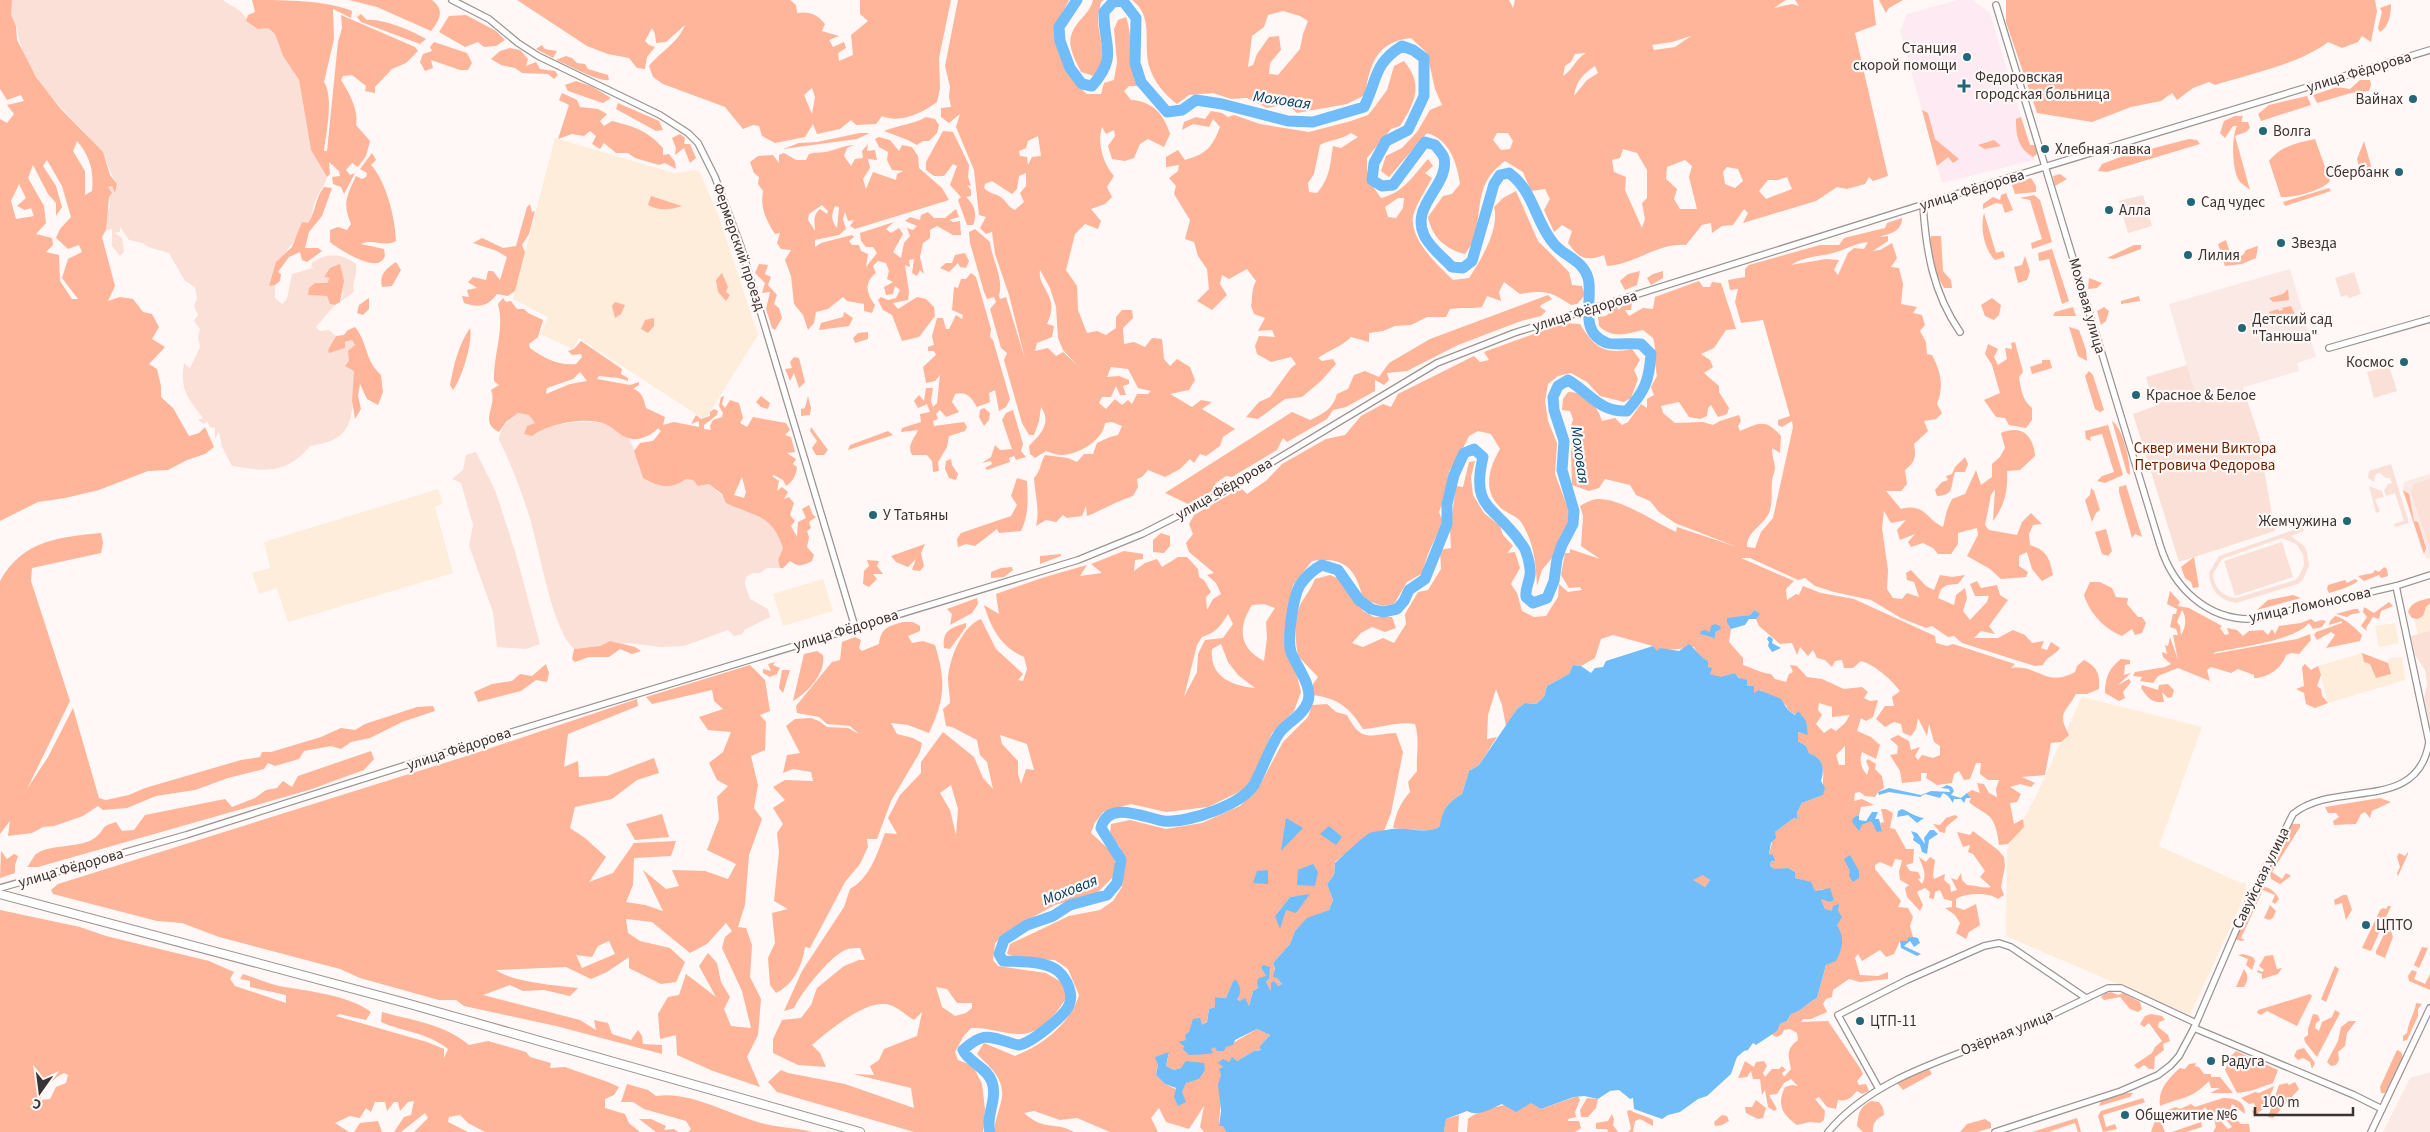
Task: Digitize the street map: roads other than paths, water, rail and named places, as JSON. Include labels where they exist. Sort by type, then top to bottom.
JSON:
[{"type":"main road","points":[[0,894],[415,1006],[860,1132]]},
{"type":"street","name":"Фермерский проезд","points":[[452,0],[489,19],[518,43],[538,56],[666,118],[688,133],[698,143],[716,177],[741,246],[855,627]]},
{"type":"street","name":"Моховая улица","points":[[1996,5],[2162,551],[2178,582],[2194,598]]},
{"type":"street","name":"улица Фёдорова","points":[[0,888],[186,835],[492,738],[1078,560],[1142,534],[1209,500],[1361,407],[1438,363],[1514,333],[1922,205],[2430,50]]},
{"type":"street","points":[[1922,205],[1926,248],[1937,289],[1949,316],[1960,332]]},
{"type":"street","points":[[2329,348],[2430,319]]},
{"type":"street","name":"улица Ломоносова","points":[[2194,598],[2210,610],[2229,618],[2254,619],[2396,586],[2430,575]]},
{"type":"street","name":"Савуйская улица","points":[[1995,1132],[2121,1092],[2158,1076],[2171,1066],[2179,1056],[2195,1025],[2246,907],[2293,814],[2304,807],[2318,802],[2396,786],[2416,774],[2427,753],[2428,735],[2396,586]]},
{"type":"street","points":[[1879,1089],[1838,1015],[1907,980],[1967,953],[1984,946],[1999,943],[2011,948],[2086,998]]},
{"type":"street","name":"Озёрная улица","points":[[1828,1132],[1879,1089],[1932,1063],[2013,1032],[2108,988],[2121,988],[2195,1025],[2354,1094],[2382,1109]]},
{"type":"street","points":[[2371,1132],[2430,1008]]},
{"type":"water","points":[[1754,610],[1760,614],[1756,619],[1749,619],[1745,625],[1731,629],[1727,623],[1727,618],[1750,615]]},
{"type":"water","points":[[1715,624],[1720,626],[1721,629],[1715,632],[1715,638],[1700,634],[1701,631],[1705,630],[1710,632],[1711,626]]},
{"type":"water","points":[[1769,636],[1773,639],[1772,643],[1781,648],[1772,652],[1768,646],[1769,642],[1767,639]]},
{"type":"water","points":[[1689,644],[1708,661],[1708,667],[1712,668],[1710,674],[1721,677],[1735,673],[1739,678],[1747,680],[1747,686],[1754,686],[1754,693],[1759,690],[1781,699],[1788,710],[1795,715],[1798,711],[1806,721],[1808,735],[1798,732],[1798,741],[1806,746],[1809,753],[1814,755],[1822,764],[1821,781],[1825,788],[1823,795],[1802,803],[1797,812],[1798,819],[1794,818],[1775,832],[1776,838],[1771,843],[1769,854],[1773,855],[1775,861],[1771,861],[1770,866],[1774,869],[1788,868],[1795,872],[1795,878],[1811,882],[1815,891],[1830,888],[1834,900],[1830,902],[1821,899],[1825,909],[1832,911],[1833,906],[1839,904],[1838,911],[1842,917],[1837,925],[1841,934],[1842,947],[1836,961],[1826,965],[1817,998],[1791,1014],[1787,1021],[1780,1024],[1777,1031],[1756,1045],[1753,1043],[1748,1050],[1737,1057],[1731,1074],[1707,1096],[1698,1099],[1680,1112],[1668,1115],[1662,1119],[1634,1109],[1633,1098],[1630,1099],[1619,1090],[1610,1091],[1598,1099],[1584,1096],[1574,1097],[1541,1109],[1531,1103],[1516,1112],[1502,1104],[1480,1113],[1467,1111],[1446,1119],[1444,1132],[1226,1132],[1223,1126],[1219,1126],[1221,1111],[1218,1085],[1221,1074],[1219,1069],[1223,1067],[1218,1063],[1223,1059],[1229,1062],[1232,1057],[1237,1061],[1254,1051],[1261,1050],[1259,1047],[1270,1035],[1257,1029],[1235,1040],[1233,1045],[1226,1047],[1224,1051],[1217,1051],[1215,1047],[1211,1049],[1213,1053],[1189,1055],[1183,1049],[1184,1046],[1179,1042],[1186,1040],[1185,1035],[1189,1032],[1193,1019],[1200,1018],[1202,1025],[1207,1022],[1209,1009],[1215,1007],[1215,997],[1226,998],[1233,981],[1236,980],[1240,987],[1240,994],[1237,999],[1240,1001],[1245,998],[1249,1006],[1253,991],[1258,988],[1257,981],[1259,978],[1266,976],[1261,968],[1263,965],[1270,967],[1269,979],[1266,982],[1271,991],[1271,983],[1274,981],[1278,986],[1282,984],[1277,978],[1273,977],[1275,969],[1273,963],[1290,944],[1295,931],[1307,918],[1329,910],[1333,900],[1327,884],[1334,875],[1335,863],[1359,841],[1373,832],[1398,828],[1423,831],[1440,826],[1446,807],[1462,794],[1469,771],[1479,765],[1517,709],[1525,703],[1536,704],[1544,697],[1547,686],[1569,674],[1573,665],[1581,666],[1591,673],[1595,668],[1603,667],[1606,661],[1653,646],[1657,651],[1660,648],[1679,651]],"holes":[[[1703,875],[1710,880],[1705,887],[1693,880]]]},
{"type":"water","points":[[1947,785],[1952,787],[1954,791],[1951,795],[1961,798],[1967,793],[1971,798],[1966,798],[1964,803],[1961,799],[1954,799],[1953,803],[1943,793],[1940,798],[1925,794],[1920,797],[1889,792],[1879,795],[1878,792],[1889,788],[1921,795],[1931,791],[1950,792],[1949,789],[1941,788]]},
{"type":"water","points":[[1902,809],[1915,816],[1924,818],[1917,823],[1908,815],[1897,817],[1898,811]]},
{"type":"water","points":[[1872,812],[1878,812],[1875,819],[1879,819],[1882,831],[1877,832],[1871,821],[1862,825],[1859,831],[1852,822],[1854,817],[1859,815],[1859,820],[1866,821]]},
{"type":"water","points":[[1286,818],[1303,828],[1281,851]]},
{"type":"water","points":[[1329,826],[1342,837],[1336,845],[1320,834]]},
{"type":"water","points":[[1930,830],[1934,830],[1938,834],[1929,840],[1927,854],[1922,852],[1920,845],[1913,840],[1914,837],[1911,831],[1917,833],[1925,844],[1924,838]]},
{"type":"water","points":[[1850,855],[1859,871],[1859,878],[1853,882],[1849,876],[1850,871],[1844,859]]},
{"type":"water","points":[[1313,864],[1318,872],[1315,886],[1297,885],[1298,870]]},
{"type":"water","points":[[1268,870],[1268,884],[1253,883],[1257,871]]},
{"type":"water","points":[[1310,894],[1296,913],[1286,910],[1280,929],[1275,916],[1290,897]]},
{"type":"water","points":[[1908,938],[1918,938],[1920,943],[1914,947],[1910,941],[1904,946],[1921,954],[1917,956],[1901,948],[1900,941],[1907,941]]},
{"type":"water","points":[[1169,1052],[1166,1066],[1174,1070],[1181,1068],[1186,1061],[1204,1063],[1205,1070],[1199,1079],[1186,1083],[1182,1092],[1186,1102],[1178,1106],[1174,1097],[1176,1088],[1165,1084],[1156,1075],[1158,1065],[1155,1057]]},
{"type":"waterway","name":"Моховая","points":[[990,1132],[989,1120],[994,1095],[992,1082],[986,1072],[969,1058],[963,1050],[984,1037],[1018,1045],[1024,1043],[1055,1022],[1066,1010],[1071,996],[1067,982],[1052,967],[1032,962],[1003,961],[999,954],[1004,940],[1027,925],[1053,916],[1070,905],[1107,895],[1117,883],[1121,860],[1101,828],[1105,819],[1111,814],[1128,812],[1164,821],[1187,819],[1214,811],[1249,791],[1255,783],[1281,730],[1306,707],[1308,701],[1308,689],[1293,658],[1290,646],[1293,608],[1297,591],[1305,579],[1312,571],[1322,565],[1338,570],[1359,600],[1371,609],[1383,612],[1397,609],[1404,601],[1409,590],[1425,579],[1447,524],[1447,504],[1454,475],[1464,453],[1474,449],[1483,457],[1480,486],[1486,504],[1509,528],[1525,550],[1530,572],[1526,597],[1533,603],[1547,598],[1554,581],[1557,559],[1573,524],[1574,511],[1562,470],[1564,441],[1554,410],[1553,397],[1558,386],[1568,380],[1602,405],[1627,411],[1645,385],[1651,354],[1641,344],[1607,343],[1598,338],[1592,331],[1588,314],[1589,286],[1586,272],[1578,263],[1554,244],[1542,226],[1524,189],[1509,173],[1500,175],[1494,184],[1472,261],[1463,268],[1452,267],[1433,248],[1426,239],[1421,224],[1422,214],[1444,168],[1444,158],[1435,145],[1425,142],[1393,185],[1382,186],[1372,180],[1374,163],[1386,141],[1408,130],[1424,96],[1424,58],[1413,50],[1402,46],[1386,59],[1377,73],[1364,107],[1313,122],[1288,121],[1222,104],[1196,100],[1182,110],[1167,112],[1141,82],[1135,63],[1136,18],[1123,1],[1113,2],[1104,12],[1108,50],[1105,66],[1092,86],[1082,84],[1070,68],[1060,41],[1059,27],[1077,0]]},
{"type":"place","name":"Станция скорой помощи","points":[[1967,57]]},
{"type":"place","name":"Федоровская городская больница","points":[[1964,86]]},
{"type":"place","name":"Вайнах","points":[[2413,99]]},
{"type":"place","name":"Волга","points":[[2263,131]]},
{"type":"place","name":"Хлебная лавка","points":[[2045,149]]},
{"type":"place","name":"Сбербанк","points":[[2399,172]]},
{"type":"place","name":"Сад чудес","points":[[2191,202]]},
{"type":"place","name":"Алла","points":[[2109,210]]},
{"type":"place","name":"Звезда","points":[[2281,243]]},
{"type":"place","name":"Лилия","points":[[2188,255]]},
{"type":"place","name":"Детский сад \"Танюша\"","points":[[2242,328]]},
{"type":"place","name":"Космос","points":[[2404,362]]},
{"type":"place","name":"Красное & Белое","points":[[2136,395]]},
{"type":"place","name":"У Татьяны","points":[[873,515]]},
{"type":"place","name":"Жемчужина","points":[[2347,521]]},
{"type":"place","name":"ЦПТО","points":[[2366,925]]},
{"type":"place","name":"ЦТП-11","points":[[1860,1021]]},
{"type":"place","name":"Радуга","points":[[2211,1061]]},
{"type":"place","name":"Общежитие №6","points":[[2125,1115]]},
{"type":"park label","name":"Сквер имени Виктора Петровича Федорова","points":[[2205,456]]}]
